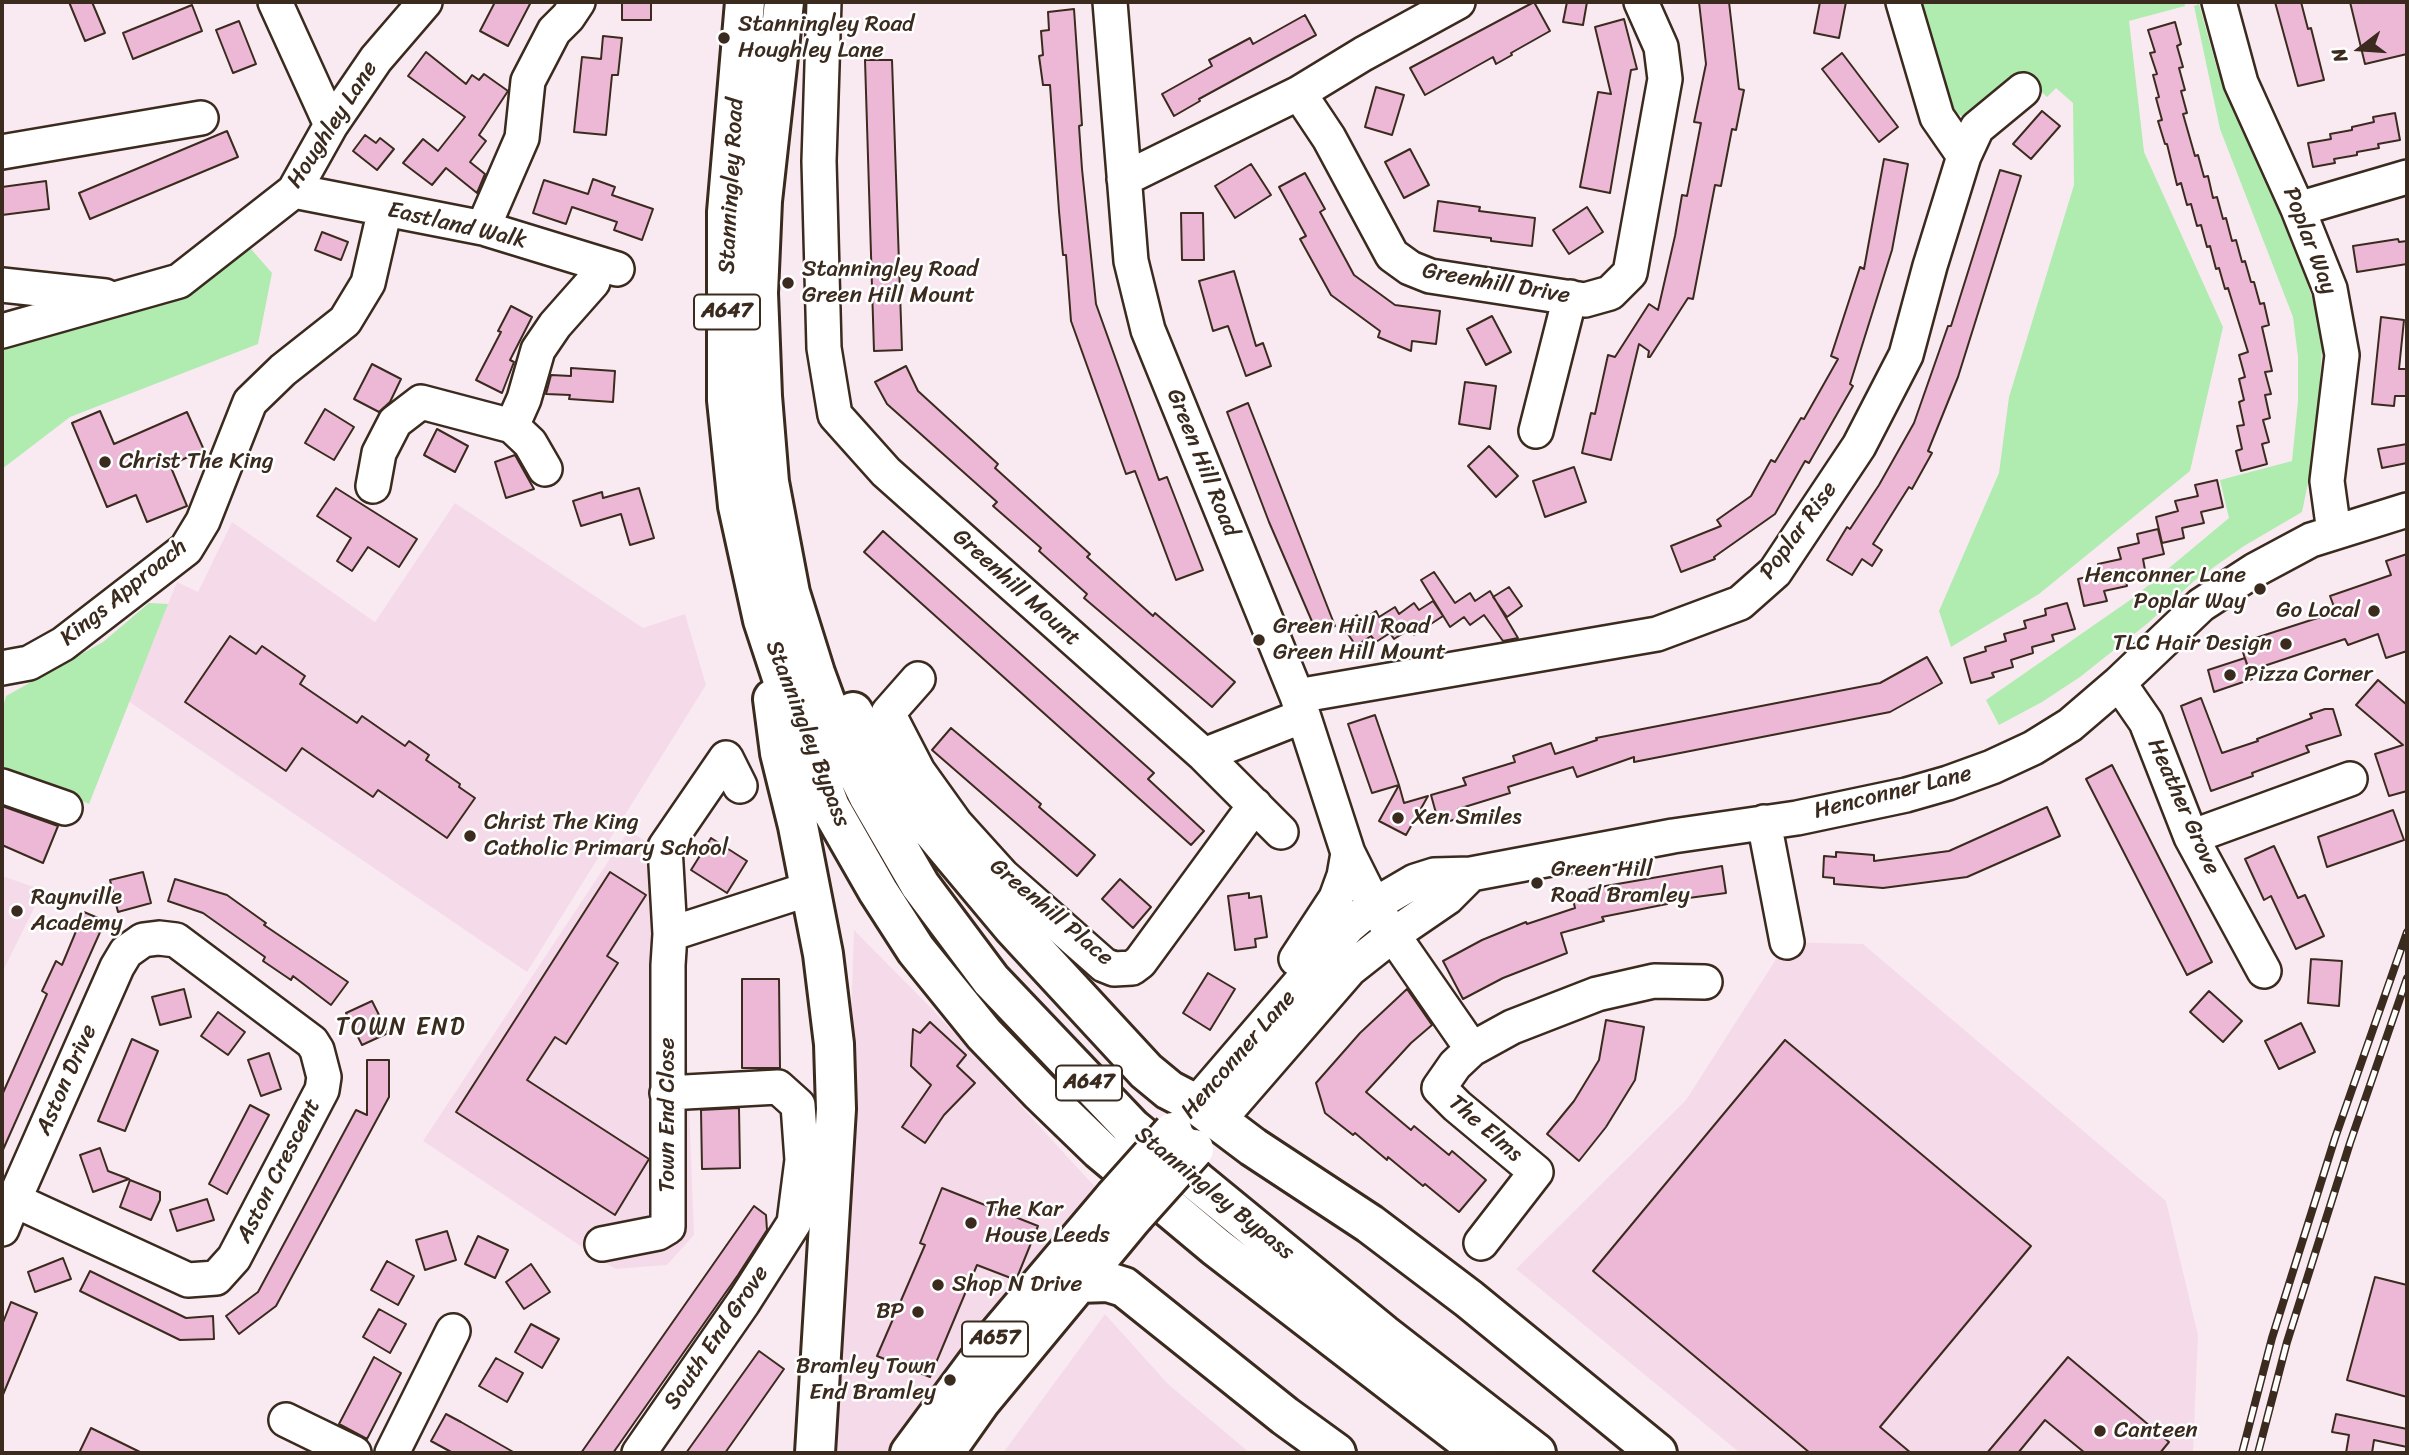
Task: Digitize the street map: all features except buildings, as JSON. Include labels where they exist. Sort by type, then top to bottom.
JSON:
[{"type":"main road","name":"Stanningley Road","points":[[745,2],[727,212],[727,400],[738,506],[763,620]]},
{"type":"main road","name":"Stanningley Road","points":[[784,2],[762,201],[758,293],[769,482],[790,593]]},
{"type":"main road","name":"A647","points":[[790,593],[872,744],[925,822],[1012,926],[1146,1071],[1168,1090],[1196,1126],[1253,1147],[1370,1224],[1469,1299],[1657,1453]]},
{"type":"main road","name":"Stanningley Bypass","points":[[790,593],[835,728],[869,797],[920,885],[991,980],[1132,1128],[1383,1334],[1536,1453]]},
{"type":"main road","name":"A647","points":[[763,620],[780,753],[798,826],[823,954],[834,1044],[836,1109],[815,1453]]},
{"type":"main road","name":"Stanningley Bypass","points":[[763,620],[830,807],[878,891],[916,950],[984,1034],[1050,1102],[1132,1176],[1292,1307],[1483,1453]]},
{"type":"main road","name":"Henconner Lane","points":[[910,1453],[993,1342],[1124,1207],[1196,1126]]},
{"type":"main road","name":"Henconner Lane","points":[[944,1453],[980,1402],[1077,1283],[1124,1207]]},
{"type":"main road","points":[[1077,1283],[1108,1282],[1124,1287],[1285,1416],[1336,1453]]},
{"type":"street","points":[[275,2],[331,125]]},
{"type":"street","name":"Houghley Lane","points":[[2,331],[179,281],[294,191],[331,125],[376,60],[425,2]]},
{"type":"street","points":[[483,228],[522,138],[528,81],[554,31],[578,2]]},
{"type":"street","name":"Greenhill Mount","points":[[824,2],[819,161],[824,348],[835,415],[886,472],[1204,755],[1281,832]]},
{"type":"street","name":"Green Hill Road","points":[[1110,2],[1131,261],[1148,330],[1300,706],[1348,853],[1374,905]]},
{"type":"street","points":[[1124,179],[1299,93],[1458,2]]},
{"type":"street","name":"Greenhill Drive","points":[[1299,93],[1329,138],[1392,255],[1410,268],[1430,276],[1585,300],[1611,293],[1630,272],[1665,79],[1661,47],[1641,2]]},
{"type":"street","points":[[1903,2],[1937,117],[1964,156]]},
{"type":"street","name":"Poplar Way","points":[[2219,2],[2241,83],[2298,209],[2330,289],[2342,355],[2327,481],[2334,533]]},
{"type":"street","name":"Poplar Rise","points":[[1300,706],[1657,634],[1740,603],[1775,572],[1859,446],[1906,355],[1964,156],[1977,128],[2023,90]]},
{"type":"street","points":[[2,152],[201,118]]},
{"type":"street","points":[[2298,209],[2407,177]]},
{"type":"street","name":"Eastland Walk","points":[[294,191],[483,228],[607,266],[555,325],[538,350],[524,399],[512,426]]},
{"type":"street","name":"Kings Approach","points":[[2,668],[29,663],[64,643],[187,549],[203,521],[250,402],[284,370],[345,321],[368,283],[386,209]]},
{"type":"street","points":[[2,285],[125,298]]},
{"type":"street","points":[[1536,431],[1570,298]]},
{"type":"street","points":[[373,486],[379,453],[395,422],[421,402],[512,426],[530,443],[545,468]]},
{"type":"street","name":"Henconner Lane","points":[[1196,1126],[1247,1043],[1349,926],[1374,905],[1415,881],[1434,875],[1471,874],[1906,795],[1992,767],[2033,748],[2070,725],[2119,683],[2201,605],[2295,547],[2407,510]]},
{"type":"street","name":"Greenhill Place","points":[[918,679],[888,713],[918,771],[956,824],[1003,876],[1104,965],[1114,969],[1132,968],[1140,962],[1255,805]]},
{"type":"street","name":"Heather Grove","points":[[2119,683],[2146,722],[2191,837],[2264,971]]},
{"type":"street","points":[[1204,755],[1300,706]]},
{"type":"street","name":"Town End Close","points":[[602,1244],[658,1233],[668,1227],[670,934],[665,847],[726,762]]},
{"type":"street","points":[[2191,837],[2350,779]]},
{"type":"street","points":[[2,786],[65,808]]},
{"type":"street","points":[[1764,822],[1787,942]]},
{"type":"street","points":[[1247,1043],[1265,1002],[1317,930],[1336,898],[1348,853]]},
{"type":"street","name":"Henconner Lane","points":[[1196,1126],[1350,969],[1447,898],[1471,874]]},
{"type":"street","points":[[670,934],[809,889]]},
{"type":"street","points":[[1374,905],[1472,1049]]},
{"type":"street","name":"Aston Drive","points":[[8,1214],[117,967],[127,952],[143,940]]},
{"type":"street","name":"Aston Crescent","points":[[8,1214],[188,1280],[216,1278],[234,1258],[321,1090],[324,1077],[322,1061],[312,1042],[176,940],[143,940]]},
{"type":"street","name":"The Elms","points":[[1481,1243],[1536,1172],[1439,1088],[1455,1065],[1472,1049],[1513,1027],[1597,993],[1654,981],[1705,982]]},
{"type":"street","name":"South End Grove","points":[[639,1453],[743,1303],[794,1223],[802,1160],[798,1105],[778,1087],[667,1093]]},
{"type":"street","points":[[392,1453],[453,1331]]},
{"type":"street","points":[[286,1420],[354,1453]]},
{"type":"shaded area","name":"Christ The King Catholic Primary School","points":[[455,503],[643,628],[685,614],[706,685],[527,972],[128,701],[177,582],[198,592],[232,522],[375,622]]},
{"type":"shaded area","points":[[629,830],[680,866],[694,1235],[667,1265],[615,1269],[423,1141]]},
{"type":"shaded area","name":"Raynville Academy","points":[[2,876],[43,890],[2,973]]},
{"type":"shaded area","points":[[854,930],[934,1011],[1097,1189],[900,1453],[830,1453],[843,1248]]},
{"type":"shaded area","points":[[1787,942],[1863,944],[2166,1201],[2198,1335],[2193,1453],[1740,1453],[1516,1269],[1686,1100]]},
{"type":"shaded area","points":[[1105,1314],[1168,1384],[1250,1453],[1003,1453]]},
{"type":"green space","points":[[1917,2],[2184,2],[2185,6],[2129,21],[2144,152],[2223,327],[2190,471],[2039,594],[1951,647],[1939,611],[1999,473],[2009,397],[2074,185],[2073,103],[2056,88],[2047,97],[2021,72],[1980,112],[1964,117],[1949,110]]},
{"type":"green space","points":[[2199,4],[2218,72],[2302,265],[2323,333],[2316,444],[2302,512],[2244,546],[2194,581],[2148,623],[2080,677],[2042,702],[1999,725],[1986,700],[2133,598],[2229,518],[2220,480],[2292,461],[2298,401],[2298,357],[2293,317],[2220,129],[2194,6]]},
{"type":"green space","points":[[251,249],[272,273],[258,344],[70,417],[2,469],[2,343],[186,292]]},
{"type":"green space","points":[[149,603],[168,604],[89,804],[2,766],[2,711],[6,696],[103,642]]},
{"type":"railway","points":[[2242,1453],[2272,1338],[2335,1138],[2407,932]]},
{"type":"railway","points":[[2258,1453],[2287,1342],[2350,1143],[2407,978]]},
{"type":"place","name":"Stanningley Road Houghley Lane","points":[[724,38]]},
{"type":"place","name":"Stanningley Road Green Hill Mount","points":[[788,283]]},
{"type":"place","name":"Christ The King","points":[[105,462]]},
{"type":"place","name":"Henconner Lane Poplar Way","points":[[2260,589]]},
{"type":"place","name":"Go Local","points":[[2374,611]]},
{"type":"place","name":"Green Hill Road Green Hill Mount","points":[[1259,640]]},
{"type":"place","name":"TLC Hair Design","points":[[2286,644]]},
{"type":"place","name":"Pizza Corner","points":[[2230,675]]},
{"type":"place","name":"Xen Smiles","points":[[1398,818]]},
{"type":"place","name":"Christ The King Catholic Primary School","points":[[470,836]]},
{"type":"place","name":"Green Hill Road Bramley","points":[[1537,883]]},
{"type":"place","name":"Raynville Academy","points":[[17,911]]},
{"type":"place","name":"The Kar House Leeds","points":[[971,1223]]},
{"type":"place","name":"Shop N Drive","points":[[938,1285]]},
{"type":"place","name":"BP","points":[[918,1312]]},
{"type":"place","name":"Bramley Town End Bramley","points":[[950,1380]]},
{"type":"place","name":"Canteen","points":[[2100,1431]]},
{"type":"district","name":"TOWN END","points":[[401,1028]]}]
